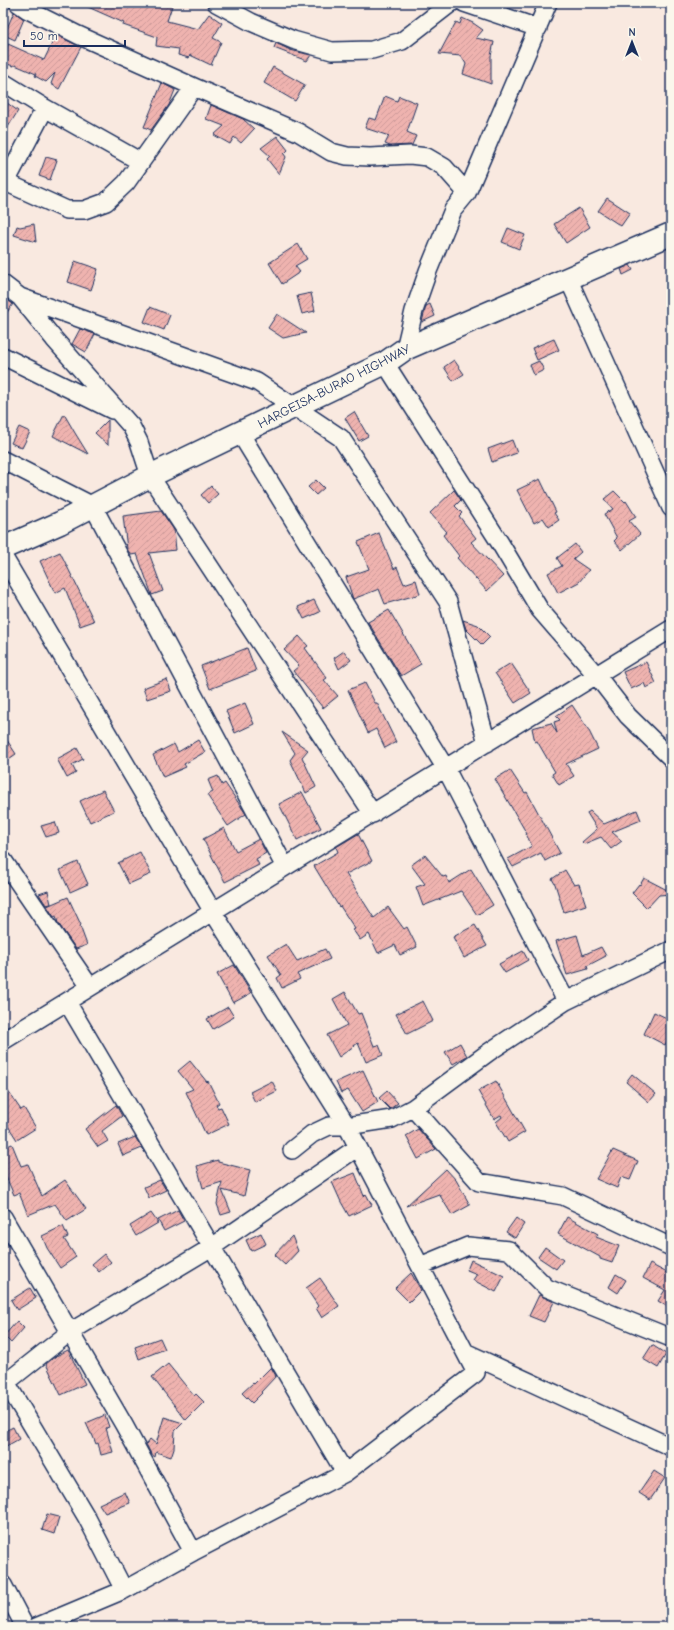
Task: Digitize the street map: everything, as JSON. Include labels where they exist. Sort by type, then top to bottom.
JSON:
[{"type":"highway","name":"HARGEISA-BURAO HIGHWAY","points":[[3,548],[60,523],[150,476],[384,363],[405,349],[671,234]]},
{"type":"street","points":[[18,3],[28,10],[78,35],[298,132],[332,152],[347,156],[370,157],[410,155],[427,157],[444,167],[467,193]]},
{"type":"street","points":[[216,3],[251,22],[286,37],[332,51],[372,50],[402,41],[451,3]]},
{"type":"street","points":[[464,3],[538,28]]},
{"type":"street","points":[[405,349],[414,311],[453,210],[467,193],[548,3]]},
{"type":"street","points":[[3,82],[45,108],[141,162]]},
{"type":"street","points":[[45,108],[5,182],[67,210],[84,210],[106,202],[126,184],[194,87]]},
{"type":"street","points":[[568,278],[671,508]]},
{"type":"street","points":[[3,284],[20,297],[54,339],[131,426],[139,442],[150,476],[373,814]]},
{"type":"street","points":[[20,297],[257,382],[341,438],[448,602],[487,743]]},
{"type":"street","points":[[3,356],[120,414]]},
{"type":"street","points":[[384,363],[500,543],[540,610],[597,676],[628,716],[671,758]]},
{"type":"street","points":[[240,433],[446,769],[566,1001]]},
{"type":"street","points":[[3,460],[93,506],[285,867]]},
{"type":"street","points":[[3,556],[213,912],[347,1126],[476,1373],[345,1472],[124,1590],[36,1627]]},
{"type":"street","points":[[3,1041],[671,629]]},
{"type":"street","points":[[3,860],[90,987]]},
{"type":"street","points":[[292,1150],[312,1134],[329,1126],[347,1126],[392,1118],[413,1108],[489,1052],[566,1001],[671,950]]},
{"type":"street","points":[[66,1002],[345,1472]]},
{"type":"street","points":[[413,1108],[479,1182],[563,1196],[671,1247]]},
{"type":"street","points":[[124,1590],[87,1518],[4,1382],[70,1332],[212,1247],[358,1147]]},
{"type":"street","points":[[3,1217],[124,1425],[193,1552]]},
{"type":"street","points":[[420,1266],[468,1246],[509,1250],[547,1288],[671,1338]]},
{"type":"street","points":[[465,1352],[671,1447]]},
{"type":"street","points":[[3,1585],[25,1627]]},
{"type":"building","points":[[79,3],[173,3],[167,21],[198,29],[209,14],[222,23],[213,38],[221,42],[211,65],[190,55],[189,58],[178,55],[179,49],[156,46],[157,37],[123,25],[124,23]]},
{"type":"building","points":[[14,12],[24,19],[15,40],[4,35]]},
{"type":"building","points":[[462,18],[483,30],[476,38],[494,42],[491,56],[491,84],[463,74],[466,64],[461,56],[439,54],[456,22],[460,24]]},
{"type":"building","points":[[56,35],[81,47],[59,89],[51,84],[55,73],[46,82],[35,76],[36,74],[15,65],[3,63],[8,44],[44,60]]},
{"type":"building","points":[[276,43],[290,50],[311,55],[307,61],[274,48]]},
{"type":"building","points":[[273,67],[305,85],[295,101],[264,83]]},
{"type":"building","points":[[162,83],[175,90],[169,105],[151,130],[144,127]]},
{"type":"building","points":[[385,96],[397,101],[399,96],[417,103],[407,132],[416,136],[412,145],[390,146],[385,144],[389,136],[365,128],[369,118],[376,120]]},
{"type":"building","points":[[3,100],[18,111],[3,135]]},
{"type":"building","points":[[211,105],[243,119],[254,129],[241,143],[234,137],[230,144],[214,135],[224,126],[206,119]]},
{"type":"building","points":[[277,136],[288,150],[284,154],[286,157],[279,174],[267,159],[270,156],[261,148]]},
{"type":"building","points":[[46,157],[57,160],[50,180],[39,176]]},
{"type":"building","points":[[607,198],[630,213],[621,226],[598,211]]},
{"type":"building","points":[[579,208],[590,227],[566,243],[554,224]]},
{"type":"building","points":[[34,224],[36,242],[14,235],[17,226],[20,227]]},
{"type":"building","points":[[508,228],[525,235],[519,249],[502,242]]},
{"type":"building","points":[[298,244],[307,259],[295,266],[300,272],[282,284],[269,263]]},
{"type":"building","points":[[75,261],[98,269],[91,290],[68,282]]},
{"type":"building","points":[[630,265],[633,270],[623,275],[621,269]]},
{"type":"building","points":[[311,293],[315,311],[302,314],[297,296]]},
{"type":"building","points":[[3,297],[13,304],[3,318]]},
{"type":"building","points":[[430,304],[435,316],[422,322],[426,306]]},
{"type":"building","points":[[150,307],[170,315],[164,330],[144,322]]},
{"type":"building","points":[[277,314],[306,333],[283,338],[268,328]]},
{"type":"building","points":[[80,329],[95,334],[86,352],[72,344]]},
{"type":"building","points":[[554,339],[559,350],[537,360],[532,348]]},
{"type":"building","points":[[454,360],[464,374],[453,381],[444,367]]},
{"type":"building","points":[[539,361],[544,370],[534,375],[530,365]]},
{"type":"building","points":[[354,412],[368,436],[359,441],[345,418]]},
{"type":"building","points":[[64,414],[75,433],[88,454],[53,436]]},
{"type":"building","points":[[108,420],[108,445],[95,433]]},
{"type":"building","points":[[19,427],[30,432],[22,448],[11,443]]},
{"type":"building","points":[[512,440],[517,453],[492,462],[488,449]]},
{"type":"building","points":[[540,479],[556,512],[554,513],[559,520],[549,527],[543,518],[534,523],[517,490]]},
{"type":"building","points":[[316,480],[324,488],[316,495],[308,487]]},
{"type":"building","points":[[211,486],[218,494],[208,503],[201,495]]},
{"type":"building","points":[[454,490],[461,500],[455,506],[462,513],[459,516],[476,538],[471,542],[503,576],[487,591],[457,558],[459,556],[443,535],[447,532],[430,513]]},
{"type":"building","points":[[614,491],[625,502],[626,501],[636,517],[629,521],[640,534],[622,550],[614,541],[617,538],[604,514],[613,509],[604,499]]},
{"type":"building","points":[[161,511],[174,530],[176,550],[149,553],[163,591],[152,595],[137,554],[131,555],[127,549],[123,516]]},
{"type":"building","points":[[379,533],[394,569],[397,567],[404,584],[416,580],[420,594],[385,604],[379,589],[353,599],[346,577],[369,569],[358,542]]},
{"type":"building","points":[[575,544],[581,552],[573,559],[589,570],[579,582],[558,593],[548,573],[562,566],[557,558]]},
{"type":"building","points":[[60,552],[94,621],[80,626],[65,588],[55,593],[40,561]]},
{"type":"building","points":[[314,600],[320,612],[304,619],[298,607]]},
{"type":"building","points":[[389,610],[421,664],[401,676],[368,622]]},
{"type":"building","points":[[463,620],[478,625],[490,637],[482,645],[466,629]]},
{"type":"building","points":[[299,636],[308,646],[305,648],[327,678],[324,680],[338,696],[323,708],[293,671],[299,666],[284,650]]},
{"type":"building","points":[[247,648],[256,671],[210,689],[201,666]]},
{"type":"building","points":[[344,651],[351,660],[339,669],[334,658]]},
{"type":"building","points":[[646,662],[656,683],[646,688],[644,683],[631,689],[623,672]]},
{"type":"building","points":[[511,663],[531,693],[515,703],[495,673]]},
{"type":"building","points":[[167,679],[171,691],[147,699],[143,688]]},
{"type":"building","points":[[365,683],[375,703],[377,703],[396,742],[385,748],[376,729],[368,733],[348,690]]},
{"type":"building","points":[[245,703],[254,724],[235,733],[226,711]]},
{"type":"building","points":[[572,705],[588,729],[598,749],[566,764],[574,776],[559,785],[552,774],[555,772],[537,741],[535,742],[532,728],[551,723],[557,733],[554,722],[560,720],[556,716]]},
{"type":"building","points":[[282,732],[308,750],[302,757],[316,787],[306,793],[290,760],[295,753]]},
{"type":"building","points":[[3,734],[16,754],[3,763]]},
{"type":"building","points":[[198,740],[205,752],[184,764],[186,767],[163,777],[153,755],[174,744],[178,752]]},
{"type":"building","points":[[77,748],[83,759],[72,765],[76,773],[67,778],[57,759]]},
{"type":"building","points":[[510,770],[525,793],[527,792],[560,853],[545,861],[541,853],[513,867],[508,859],[532,846],[527,834],[495,779]]},
{"type":"building","points":[[218,776],[222,785],[225,783],[246,814],[228,826],[207,795],[213,792],[208,780]]},
{"type":"building","points":[[103,790],[114,811],[90,822],[80,801]]},
{"type":"building","points":[[302,792],[321,828],[297,840],[279,804]]},
{"type":"building","points":[[637,810],[641,820],[612,832],[622,841],[611,849],[601,837],[584,844],[582,842],[597,829],[587,813],[590,811],[604,824]]},
{"type":"building","points":[[55,822],[59,833],[46,837],[41,826]]},
{"type":"building","points":[[224,828],[236,851],[259,839],[266,853],[256,859],[259,865],[225,882],[203,839]]},
{"type":"building","points":[[358,834],[372,861],[346,874],[374,918],[388,907],[404,929],[407,927],[417,947],[400,955],[395,945],[378,953],[369,934],[360,940],[353,930],[355,929],[340,906],[339,907],[314,866],[338,852],[336,847]]},
{"type":"building","points":[[140,852],[151,874],[129,884],[118,863]]},
{"type":"building","points":[[425,855],[443,877],[446,876],[449,883],[471,869],[493,905],[477,915],[461,891],[423,906],[416,887],[425,884],[411,865]]},
{"type":"building","points":[[78,862],[88,884],[70,892],[60,870]]},
{"type":"building","points":[[565,870],[574,885],[579,884],[586,905],[564,912],[552,879]]},
{"type":"building","points":[[644,878],[671,892],[671,894],[659,895],[647,908],[632,893],[639,884],[640,885]]},
{"type":"building","points":[[48,891],[51,904],[46,905],[39,894]]},
{"type":"building","points":[[68,897],[81,925],[80,926],[87,945],[76,949],[58,923],[56,916],[54,917],[47,906]]},
{"type":"building","points":[[475,925],[487,946],[464,958],[453,937]]},
{"type":"building","points":[[577,935],[583,955],[601,947],[606,956],[587,966],[588,969],[567,975],[556,941]]},
{"type":"building","points":[[286,944],[297,961],[325,949],[330,959],[297,974],[300,979],[282,988],[277,978],[281,975],[268,955]]},
{"type":"building","points":[[523,951],[528,960],[505,973],[499,964]]},
{"type":"building","points":[[234,965],[251,993],[233,1003],[217,974]]},
{"type":"building","points":[[345,992],[358,1014],[361,1013],[374,1046],[379,1045],[383,1055],[366,1062],[358,1043],[339,1057],[327,1035],[347,1025],[333,999]]},
{"type":"building","points":[[423,1001],[433,1021],[407,1034],[396,1014]]},
{"type":"building","points":[[228,1007],[234,1017],[213,1029],[207,1019]]},
{"type":"building","points":[[654,1012],[671,1020],[671,1033],[665,1045],[644,1034]]},
{"type":"building","points":[[460,1043],[467,1056],[453,1064],[445,1052]]},
{"type":"building","points":[[190,1061],[207,1082],[208,1081],[219,1103],[216,1105],[218,1108],[221,1107],[229,1124],[206,1135],[186,1092],[193,1089],[178,1071]]},
{"type":"building","points":[[363,1070],[378,1102],[362,1112],[348,1090],[341,1093],[336,1082]]},
{"type":"building","points":[[632,1074],[656,1094],[649,1102],[626,1082]]},
{"type":"building","points":[[272,1081],[277,1091],[255,1102],[250,1092]]},
{"type":"building","points":[[496,1081],[525,1132],[508,1142],[496,1122],[502,1117],[501,1115],[494,1119],[478,1091]]},
{"type":"building","points":[[3,1084],[21,1110],[24,1108],[36,1128],[17,1140],[3,1118]]},
{"type":"building","points":[[387,1091],[398,1103],[390,1109],[379,1098]]},
{"type":"building","points":[[116,1105],[122,1116],[102,1131],[108,1141],[98,1147],[85,1129]]},
{"type":"building","points":[[418,1129],[436,1149],[418,1159],[406,1136]]},
{"type":"building","points":[[135,1137],[142,1148],[123,1156],[118,1144]]},
{"type":"building","points":[[12,1144],[21,1166],[28,1164],[42,1196],[65,1180],[86,1209],[67,1221],[55,1204],[28,1215],[19,1193],[14,1195],[3,1170],[3,1148]]},
{"type":"building","points":[[613,1150],[638,1161],[630,1180],[621,1177],[617,1188],[596,1179]]},
{"type":"building","points":[[218,1160],[218,1162],[250,1170],[244,1196],[222,1190],[231,1212],[221,1215],[217,1204],[222,1182],[203,1188],[197,1166]]},
{"type":"building","points":[[446,1169],[456,1180],[470,1205],[452,1215],[439,1194],[406,1206]]},
{"type":"building","points":[[355,1173],[364,1196],[366,1194],[372,1205],[349,1216],[332,1182]]},
{"type":"building","points":[[160,1180],[166,1190],[149,1198],[144,1187]]},
{"type":"building","points":[[178,1210],[184,1221],[164,1231],[158,1220]]},
{"type":"building","points":[[151,1213],[158,1223],[136,1236],[130,1226]]},
{"type":"building","points":[[567,1217],[598,1234],[596,1237],[619,1246],[612,1263],[600,1259],[600,1257],[558,1234]]},
{"type":"building","points":[[516,1218],[524,1224],[515,1238],[506,1232]]},
{"type":"building","points":[[63,1226],[68,1237],[64,1239],[76,1257],[60,1268],[47,1248],[42,1236]]},
{"type":"building","points":[[261,1233],[266,1244],[251,1251],[246,1240]]},
{"type":"building","points":[[292,1236],[298,1251],[285,1265],[274,1255]]},
{"type":"building","points":[[545,1247],[563,1260],[556,1269],[538,1257]]},
{"type":"building","points":[[104,1254],[111,1262],[99,1272],[92,1264]]},
{"type":"building","points":[[471,1260],[504,1276],[496,1292],[473,1280],[477,1274],[467,1270]]},
{"type":"building","points":[[650,1264],[671,1275],[671,1309],[658,1301],[665,1290],[643,1278]]},
{"type":"building","points":[[411,1273],[421,1290],[409,1302],[395,1288]]},
{"type":"building","points":[[616,1274],[626,1280],[618,1293],[609,1287]]},
{"type":"building","points":[[320,1278],[339,1306],[322,1318],[316,1308],[318,1306],[306,1288]]},
{"type":"building","points":[[30,1288],[36,1298],[17,1310],[11,1300]]},
{"type":"building","points":[[539,1295],[554,1302],[544,1322],[529,1316]]},
{"type":"building","points":[[17,1321],[24,1328],[11,1343],[4,1336]]},
{"type":"building","points":[[160,1338],[165,1349],[139,1359],[135,1347]]},
{"type":"building","points":[[652,1345],[666,1354],[658,1368],[643,1359]]},
{"type":"building","points":[[68,1350],[85,1384],[61,1395],[46,1364],[56,1356]]},
{"type":"building","points":[[168,1364],[194,1396],[196,1394],[204,1402],[186,1420],[152,1377]]},
{"type":"building","points":[[271,1367],[276,1376],[252,1403],[242,1393],[253,1383],[254,1384]]},
{"type":"building","points":[[105,1415],[109,1427],[106,1428],[113,1452],[101,1455],[98,1443],[96,1444],[86,1423]]},
{"type":"building","points":[[164,1417],[183,1423],[175,1431],[174,1448],[171,1457],[156,1452],[155,1457],[151,1454],[146,1444],[150,1439],[156,1444]]},
{"type":"building","points":[[13,1427],[19,1439],[3,1448],[3,1432]]},
{"type":"building","points":[[654,1471],[665,1478],[650,1500],[639,1493]]},
{"type":"building","points":[[125,1492],[130,1503],[105,1513],[99,1504]]},
{"type":"building","points":[[47,1514],[59,1517],[54,1534],[42,1530]]}]
